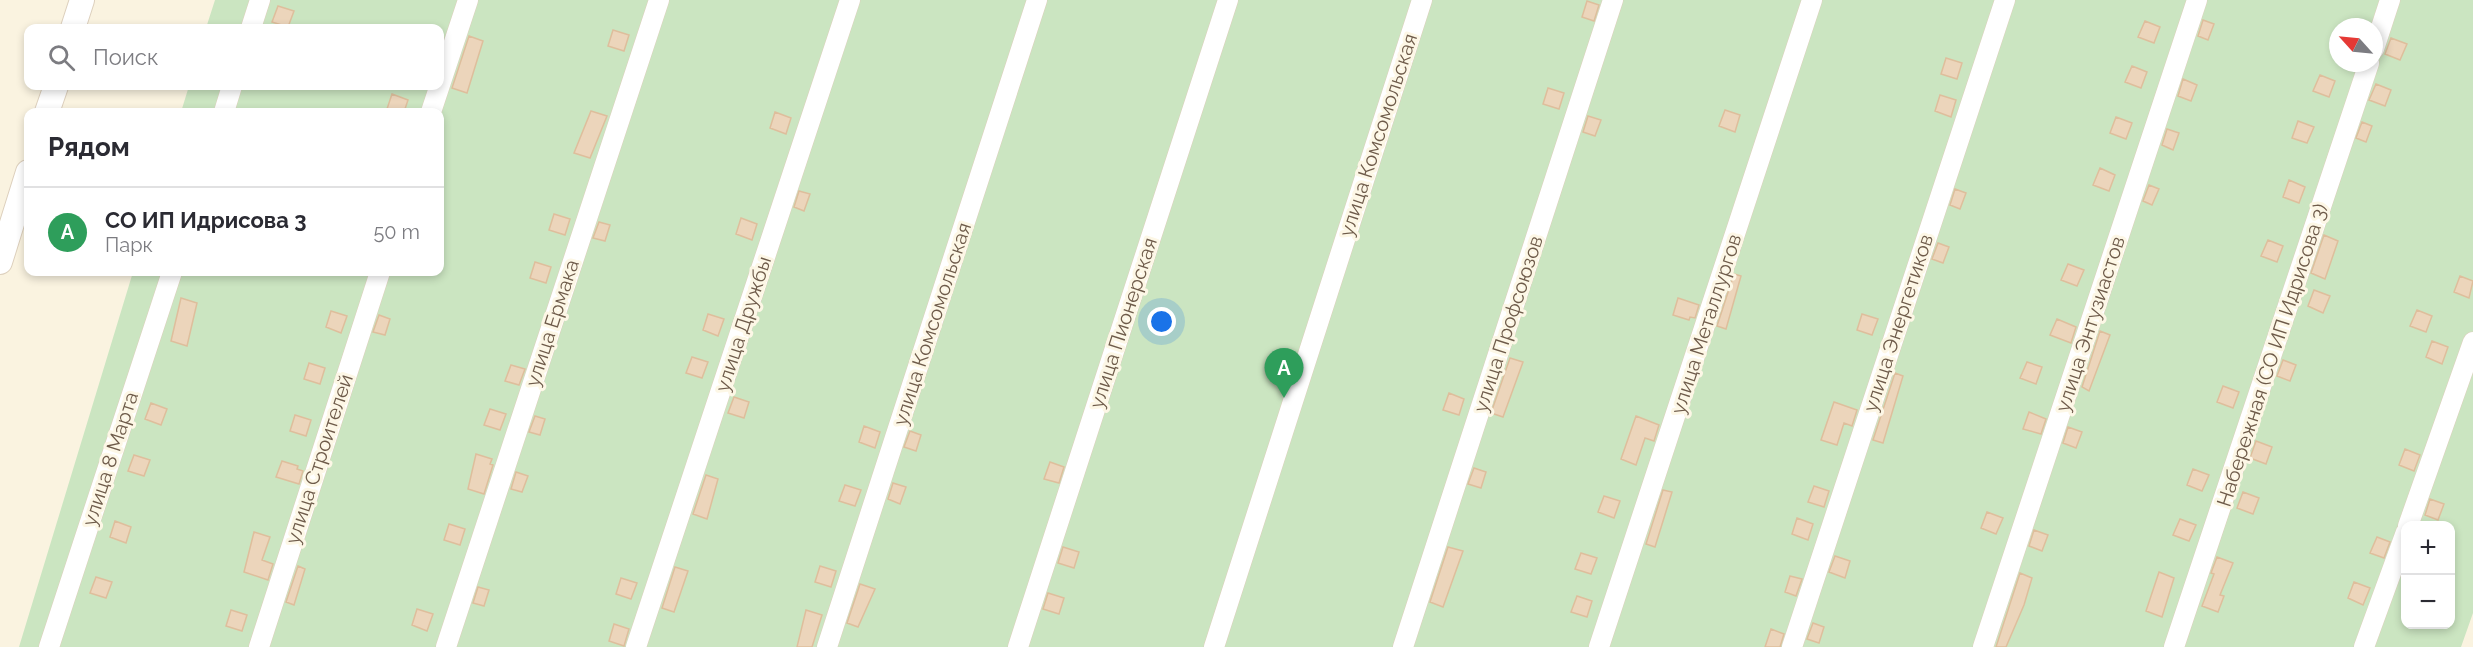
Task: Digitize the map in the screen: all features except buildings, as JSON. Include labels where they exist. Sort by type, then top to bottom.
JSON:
[{"type":"street","points":[[74,24],[82,0]]},
{"type":"street","points":[[252,24],[260,0]]},
{"type":"street","points":[[444,73],[468,0]]},
{"type":"street","name":"улица Ермака","points":[[446,647],[659,0]]},
{"type":"street","name":"улица Дружбы","points":[[636,647],[850,0]]},
{"type":"street","name":"улица Комсомольская","points":[[827,647],[1037,0]]},
{"type":"street","name":"улица Пионерская","points":[[1018,647],[1228,0]]},
{"type":"street","name":"улица Комсомольская","points":[[1214,647],[1422,0]]},
{"type":"street","name":"улица Профсоюзов","points":[[1403,647],[1613,0]]},
{"type":"street","name":"улица Металлургов","points":[[1599,647],[1812,0]]},
{"type":"street","name":"улица Энергетиков","points":[[1792,647],[2005,0]]},
{"type":"street","name":"улица Энтузиастов","points":[[1983,647],[2197,0]]},
{"type":"street","points":[[2383,21],[2390,0]]},
{"type":"street","name":"Набережная (СО ИП Идрисова 3)","points":[[2174,647],[2366,72]]},
{"type":"street","points":[[48,108],[55,90]]},
{"type":"street","points":[[225,108],[231,90]]},
{"type":"street","points":[[432,108],[438,90]]},
{"type":"street","points":[[0,262],[24,185]]},
{"type":"street","name":"улица 8 Марта","points":[[49,647],[171,276]]},
{"type":"street","name":"улица Строителей","points":[[259,647],[379,276]]},
{"type":"street","points":[[2409,521],[2473,342]]},
{"type":"street","points":[[2364,647],[2401,546]]},
{"type":"green space","points":[[215,0],[2473,0],[2473,613],[2461,647],[19,647],[132,276],[444,276],[444,108],[182,108],[188,90],[444,90],[444,24],[207,24]]},
{"type":"place","name":"СО ИП Идрисова 3","points":[[1284,398]]}]
